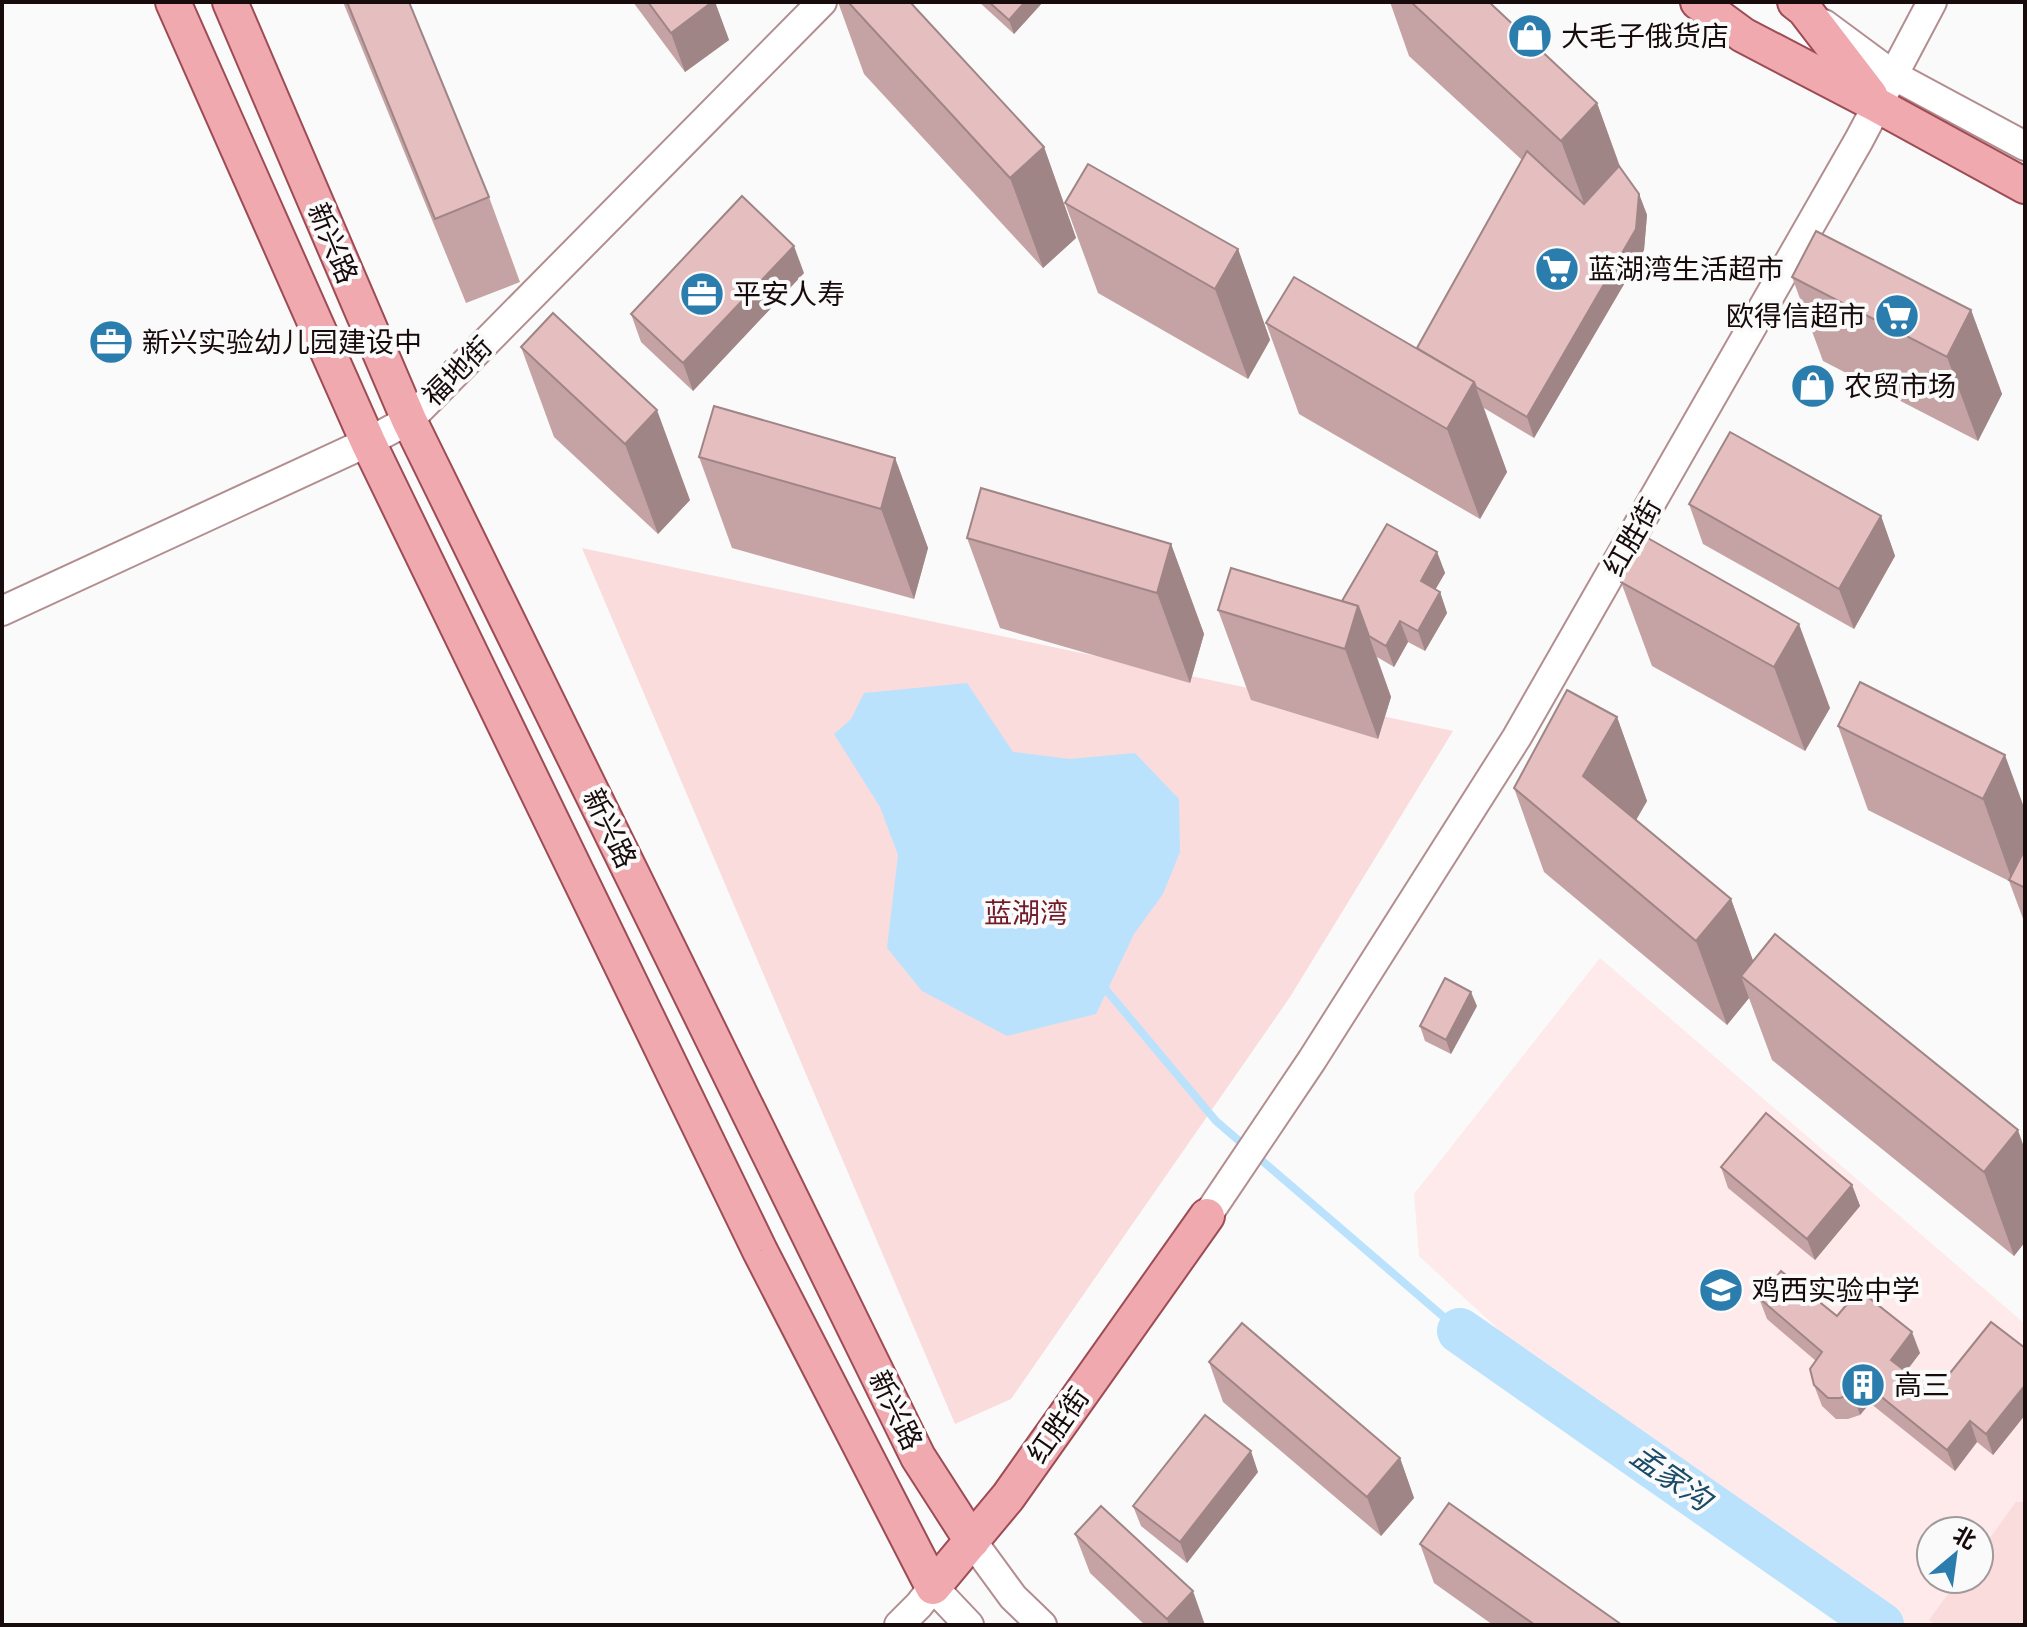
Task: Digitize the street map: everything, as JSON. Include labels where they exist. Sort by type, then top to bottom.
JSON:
[{"type":"main road","name":"新兴路","points":[[173,2],[368,442],[760,1251],[933,1587]]},
{"type":"main road","name":"新兴路","points":[[230,2],[409,420],[918,1457],[972,1541]]},
{"type":"main road","points":[[1698,2],[1743,35],[2025,186]]},
{"type":"main road","points":[[1799,6],[1877,105]]},
{"type":"main road","name":"红胜街","points":[[933,1587],[1008,1497],[1207,1216]]},
{"type":"street","name":"福地街","points":[[2,611],[368,442],[409,420],[822,2]]},
{"type":"street","name":"红胜街","points":[[1207,1216],[1312,1060],[1517,737],[1844,168],[1932,2]]},
{"type":"street","points":[[1799,6],[1893,75],[2025,146]]},
{"type":"street","name":"新兴路","points":[[972,1541],[1013,1597],[1042,1625]]},
{"type":"street","name":"红胜街","points":[[899,1625],[933,1587]]},
{"type":"street","name":"新兴路","points":[[933,1587],[969,1625]]},
{"type":"shaded area","name":"鸡西实验中学","points":[[1600,958],[2025,1324],[2025,1625],[1881,1625],[1566,1392],[1419,1256],[1414,1194]]},
{"type":"green space","name":"蓝湖湾","points":[[582,548],[1453,731],[1290,997],[1011,1399],[955,1424]]},
{"type":"green space","points":[[2016,1502],[2025,1502],[2025,1625],[1936,1625],[1929,1620],[1947,1595],[1995,1595],[1995,1531]]},
{"type":"water","name":"蓝湖湾","points":[[967,683],[1013,752],[1070,759],[1135,753],[1179,799],[1180,852],[1163,894],[1134,934],[1096,1014],[1007,1036],[922,991],[887,948],[898,855],[880,807],[834,734],[851,719],[864,693]]},
{"type":"building","points":[[347,2],[409,2],[489,197],[435,219]]},
{"type":"building","points":[[648,2],[712,2],[671,33]]},
{"type":"building","points":[[848,2],[910,2],[1044,147],[1010,178]]},
{"type":"building","points":[[989,2],[1025,2],[1009,20]]},
{"type":"building","points":[[1411,2],[1489,2],[1597,103],[1561,141]]},
{"type":"building","points":[[1527,151],[1584,204],[1619,166],[1639,194],[1636,229],[1527,417],[1417,348]]},
{"type":"building","points":[[1088,164],[1238,249],[1215,289],[1065,203]]},
{"type":"building","points":[[742,196],[794,246],[683,363],[631,314]]},
{"type":"building","points":[[1816,231],[1971,310],[1947,357],[1792,277]]},
{"type":"building","points":[[1294,277],[1474,382],[1447,429],[1266,323]]},
{"type":"building","points":[[553,313],[657,410],[625,444],[521,347]]},
{"type":"building","points":[[714,406],[895,458],[881,509],[699,457]]},
{"type":"building","points":[[1730,432],[1881,516],[1839,589],[1689,504]]},
{"type":"building","points":[[981,488],[1171,544],[1157,593],[967,538]]},
{"type":"building","points":[[1387,524],[1437,552],[1421,581],[1440,592],[1418,631],[1400,621],[1386,646],[1369,636],[1358,606],[1342,601]]},
{"type":"building","points":[[1646,537],[1799,624],[1774,667],[1621,582]]},
{"type":"building","points":[[1231,568],[1358,606],[1345,649],[1218,610]]},
{"type":"building","points":[[1860,682],[2005,755],[1983,799],[1838,726]]},
{"type":"building","points":[[1567,690],[1617,717],[1583,776],[1731,899],[1696,941],[1514,788]]},
{"type":"building","points":[[2025,849],[2025,888],[2009,880]]},
{"type":"building","points":[[1775,934],[2018,1130],[1984,1172],[1741,976]]},
{"type":"building","points":[[1445,978],[1471,992],[1446,1040],[1420,1026]]},
{"type":"building","points":[[1766,1113],[1852,1185],[1807,1239],[1721,1167]]},
{"type":"building","points":[[1781,1271],[1837,1316],[1859,1290],[1912,1332],[1891,1360],[1934,1393],[1991,1322],[2025,1348],[2025,1385],[1986,1434],[1970,1421],[1947,1450],[1863,1382],[1853,1394],[1828,1398],[1814,1385],[1810,1369],[1822,1352],[1759,1298]]},
{"type":"building","points":[[1242,1323],[1400,1458],[1367,1497],[1209,1362]]},
{"type":"building","points":[[1205,1415],[1251,1451],[1180,1542],[1133,1506]]},
{"type":"building","points":[[1449,1503],[1622,1625],[1535,1625],[1420,1544]]},
{"type":"building","points":[[1101,1506],[1193,1591],[1167,1619],[1075,1534]]},
{"type":"waterway","points":[[1102,985],[1216,1121],[1460,1331]]},
{"type":"waterway","name":"孟家沟","points":[[1460,1331],[1881,1625]]},
{"type":"place","name":"大毛子俄货店","points":[[1530,36]]},
{"type":"place","name":"蓝湖湾生活超市","points":[[1557,269]]},
{"type":"place","name":"平安人寿","points":[[702,294]]},
{"type":"place","name":"欧得信超市","points":[[1897,316]]},
{"type":"place","name":"新兴实验幼儿园建设中","points":[[111,342]]},
{"type":"place","name":"农贸市场","points":[[1813,386]]},
{"type":"place","name":"鸡西实验中学","points":[[1721,1290]]},
{"type":"place","name":"高三","points":[[1863,1385]]}]
